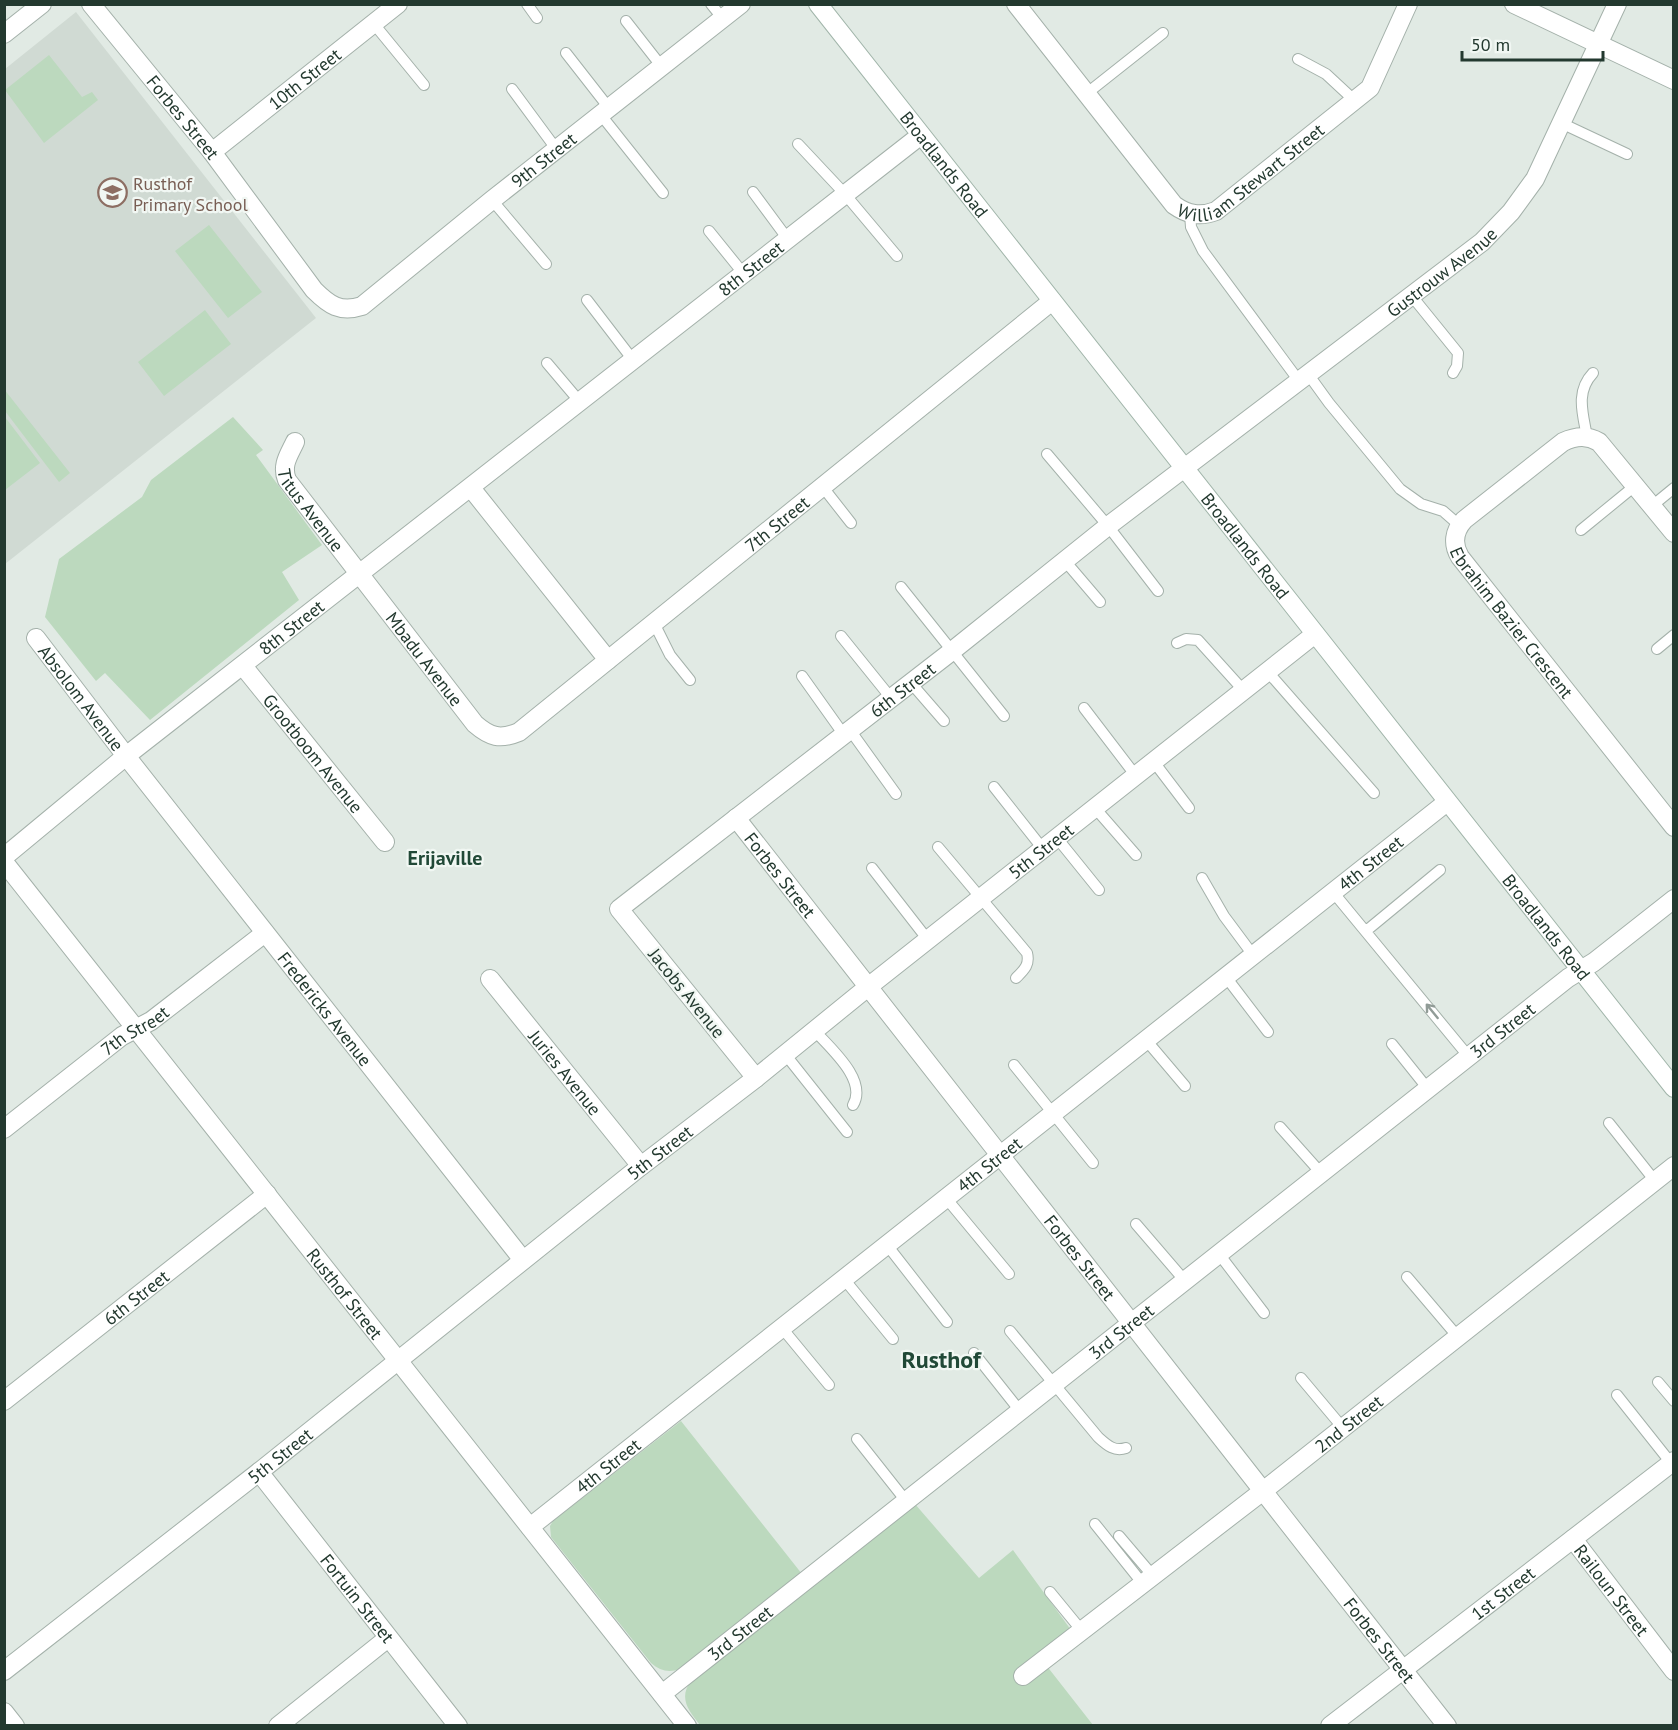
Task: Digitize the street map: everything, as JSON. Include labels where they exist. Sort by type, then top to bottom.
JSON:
[{"type":"street","points":[[4,34],[42,4]]},
{"type":"street","name":"Forbes Street","points":[[91,4],[212,152],[314,290],[326,302],[342,309]]},
{"type":"street","name":"10th Street","points":[[212,152],[398,4]]},
{"type":"street","name":"9th Street","points":[[342,309],[362,306],[492,200],[741,4]]},
{"type":"street","name":"Broadlands Road","points":[[818,4],[1674,1088]]},
{"type":"street","name":"William Stewart Street","points":[[1016,4],[1174,205],[1190,214],[1216,211],[1370,88],[1408,4]]},
{"type":"street","points":[[1514,4],[1674,80]]},
{"type":"street","name":"Gustrouw Avenue","points":[[1185,469],[1482,242],[1511,212],[1535,179],[1617,4]]},
{"type":"street","name":"8th Street","points":[[4,857],[126,756],[358,573],[471,488],[844,193],[921,135]]},
{"type":"street","name":"7th Street","points":[[496,737],[506,737],[519,732],[1052,301]]},
{"type":"street","points":[[1587,437],[1599,442],[1674,533]]},
{"type":"street","name":"Ebrahim Bazier Crescent","points":[[1587,437],[1571,438],[1563,442],[1460,525],[1455,540],[1460,557],[1674,827]]},
{"type":"street","name":"Titus Avenue","points":[[295,442],[284,466],[287,480],[358,573]]},
{"type":"street","name":"6th Street","points":[[619,909],[911,683],[1108,526],[1185,469]]},
{"type":"street","points":[[471,488],[608,660]]},
{"type":"street","name":"Mbadu Avenue","points":[[358,573],[475,724],[486,734],[496,737]]},
{"type":"street","name":"5th Street","points":[[4,1671],[259,1472],[641,1166],[756,1078],[1315,634]]},
{"type":"street","name":"Absolom Avenue","points":[[36,638],[126,756]]},
{"type":"street","name":"Grootboom Avenue","points":[[243,666],[385,842]]},
{"type":"street","name":"Fredericks Avenue","points":[[126,756],[523,1260]]},
{"type":"street","name":"4th Street","points":[[530,1527],[1447,802]]},
{"type":"street","name":"Forbes Street","points":[[736,818],[1447,1725]]},
{"type":"street","name":"Rusthof Street","points":[[4,862],[687,1725]]},
{"type":"street","name":"3rd Street","points":[[662,1694],[1568,978],[1674,899]]},
{"type":"street","name":"Jacobs Avenue","points":[[619,909],[756,1078]]},
{"type":"street","name":"7th Street","points":[[4,1129],[122,1036],[151,1021],[265,933]]},
{"type":"street","name":"Juries Avenue","points":[[490,979],[641,1166]]},
{"type":"street","name":"2nd Street","points":[[1023,1676],[1263,1491],[1674,1166]]},
{"type":"street","name":"6th Street","points":[[4,1401],[267,1194]]},
{"type":"street","name":"1st Street","points":[[1330,1725],[1672,1462]]},
{"type":"street","name":"Fortuin Street","points":[[259,1472],[458,1725]]},
{"type":"street","name":"Railoun Street","points":[[1573,1539],[1674,1671]]},
{"type":"street","points":[[278,1725],[388,1638]]},
{"type":"street","points":[[4,1712],[15,1725]]},
{"type":"lane","points":[[527,4],[537,18]]},
{"type":"lane","points":[[711,4],[723,19]]},
{"type":"lane","points":[[626,21],[662,67]]},
{"type":"lane","points":[[374,24],[424,85]]},
{"type":"lane","points":[[1086,94],[1163,33]]},
{"type":"lane","points":[[566,52],[605,112],[663,193]]},
{"type":"lane","points":[[1298,59],[1326,74],[1354,100]]},
{"type":"lane","points":[[512,89],[557,150]]},
{"type":"lane","points":[[1561,123],[1628,154]]},
{"type":"lane","points":[[798,144],[844,193],[897,256]]},
{"type":"lane","points":[[753,192],[787,238]]},
{"type":"lane","points":[[492,200],[546,264]]},
{"type":"lane","points":[[1190,214],[1191,227],[1203,251],[1304,378],[1329,403],[1400,489],[1421,504],[1443,511],[1460,525]]},
{"type":"lane","points":[[709,231],[743,273]]},
{"type":"lane","points":[[1411,295],[1458,353],[1457,366],[1453,373]]},
{"type":"lane","points":[[587,300],[633,360]]},
{"type":"lane","points":[[547,363],[580,402]]},
{"type":"lane","points":[[1587,437],[1581,405],[1582,390],[1586,380],[1593,374]]},
{"type":"lane","points":[[1047,454],[1108,526],[1158,591]]},
{"type":"lane","points":[[1581,530],[1636,485]]},
{"type":"lane","points":[[822,486],[851,523]]},
{"type":"lane","points":[[1652,506],[1674,488]]},
{"type":"lane","points":[[1065,561],[1101,603]]},
{"type":"lane","points":[[901,587],[1004,716]]},
{"type":"lane","points":[[654,622],[670,655],[690,680]]},
{"type":"lane","points":[[1657,649],[1674,635]]},
{"type":"lane","points":[[841,636],[891,698]]},
{"type":"lane","points":[[1176,643],[1186,639],[1198,640],[1244,691]]},
{"type":"lane","points":[[1268,672],[1374,793]]},
{"type":"lane","points":[[802,676],[896,794]]},
{"type":"lane","points":[[911,683],[944,721]]},
{"type":"lane","points":[[1084,708],[1136,776]]},
{"type":"lane","points":[[1154,762],[1189,808]]},
{"type":"lane","points":[[994,787],[1043,849]]},
{"type":"lane","points":[[1095,808],[1136,855]]},
{"type":"lane","points":[[1058,838],[1099,890]]},
{"type":"lane","points":[[938,847],[1027,952],[1028,964],[1016,978]]},
{"type":"lane","points":[[872,868],[928,940]]},
{"type":"lane","points":[[1366,932],[1440,870]]},
{"type":"lane","points":[[1202,878],[1224,916],[1253,956]]},
{"type":"lane","points":[[1333,892],[1469,1057]]},
{"type":"lane","points":[[1226,977],[1268,1032]]},
{"type":"lane","points":[[814,1030],[855,1079],[857,1091],[854,1105]]},
{"type":"lane","points":[[1146,1040],[1185,1086]]},
{"type":"lane","points":[[1392,1044],[1428,1089]]},
{"type":"lane","points":[[784,1054],[847,1132]]},
{"type":"lane","points":[[1014,1065],[1093,1163]]},
{"type":"lane","points":[[1609,1123],[1655,1181]]},
{"type":"lane","points":[[1280,1126],[1321,1173]]},
{"type":"lane","points":[[946,1198],[1010,1274]]},
{"type":"lane","points":[[1136,1224],[1185,1281]]},
{"type":"lane","points":[[887,1245],[947,1322]]},
{"type":"lane","points":[[1219,1254],[1264,1313]]},
{"type":"lane","points":[[1407,1277],[1458,1337]]},
{"type":"lane","points":[[844,1279],[893,1339]]},
{"type":"lane","points":[[782,1328],[829,1385]]},
{"type":"lane","points":[[1010,1331],[1103,1442],[1116,1450],[1126,1448]]},
{"type":"lane","points":[[974,1353],[1020,1411]]},
{"type":"lane","points":[[1301,1378],[1343,1428]]},
{"type":"lane","points":[[1658,1382],[1674,1401]]},
{"type":"lane","points":[[1617,1395],[1672,1462]]},
{"type":"lane","points":[[857,1439],[906,1501]]},
{"type":"lane","points":[[1095,1524],[1148,1580]]},
{"type":"lane","points":[[1119,1536],[1148,1580]]},
{"type":"lane","points":[[1050,1592],[1082,1631]]},
{"type":"shaded area","name":"Rusthof Primary School","points":[[76,12],[316,318],[5,564],[5,69]]},
{"type":"green space","points":[[49,55],[82,97],[92,92],[98,100],[44,143],[5,90]]},
{"type":"green space","points":[[209,225],[262,292],[228,318],[175,251]]},
{"type":"green space","points":[[205,310],[231,344],[164,396],[138,362]]},
{"type":"green space","points":[[4,389],[70,473],[59,482],[5,411]]},
{"type":"green space","points":[[5,417],[40,463],[5,490]]},
{"type":"green space","points":[[233,417],[263,450],[256,455],[322,545],[282,572],[299,600],[150,720],[105,673],[96,681],[45,617],[59,559],[142,497],[151,480]]},
{"type":"green space","points":[[681,1421],[802,1574],[680,1669],[668,1671],[651,1663],[551,1537],[550,1526],[553,1521]]},
{"type":"green space","points":[[915,1504],[979,1578],[1013,1550],[1071,1630],[1039,1656],[1093,1725],[700,1725],[686,1704],[685,1693],[691,1681]]},
{"type":"place","name":"Rusthof Primary School","points":[[112,193]]},
{"type":"district","name":"Erijaville","points":[[445,858]]},
{"type":"district","name":"Rusthof","points":[[941,1359]]}]
